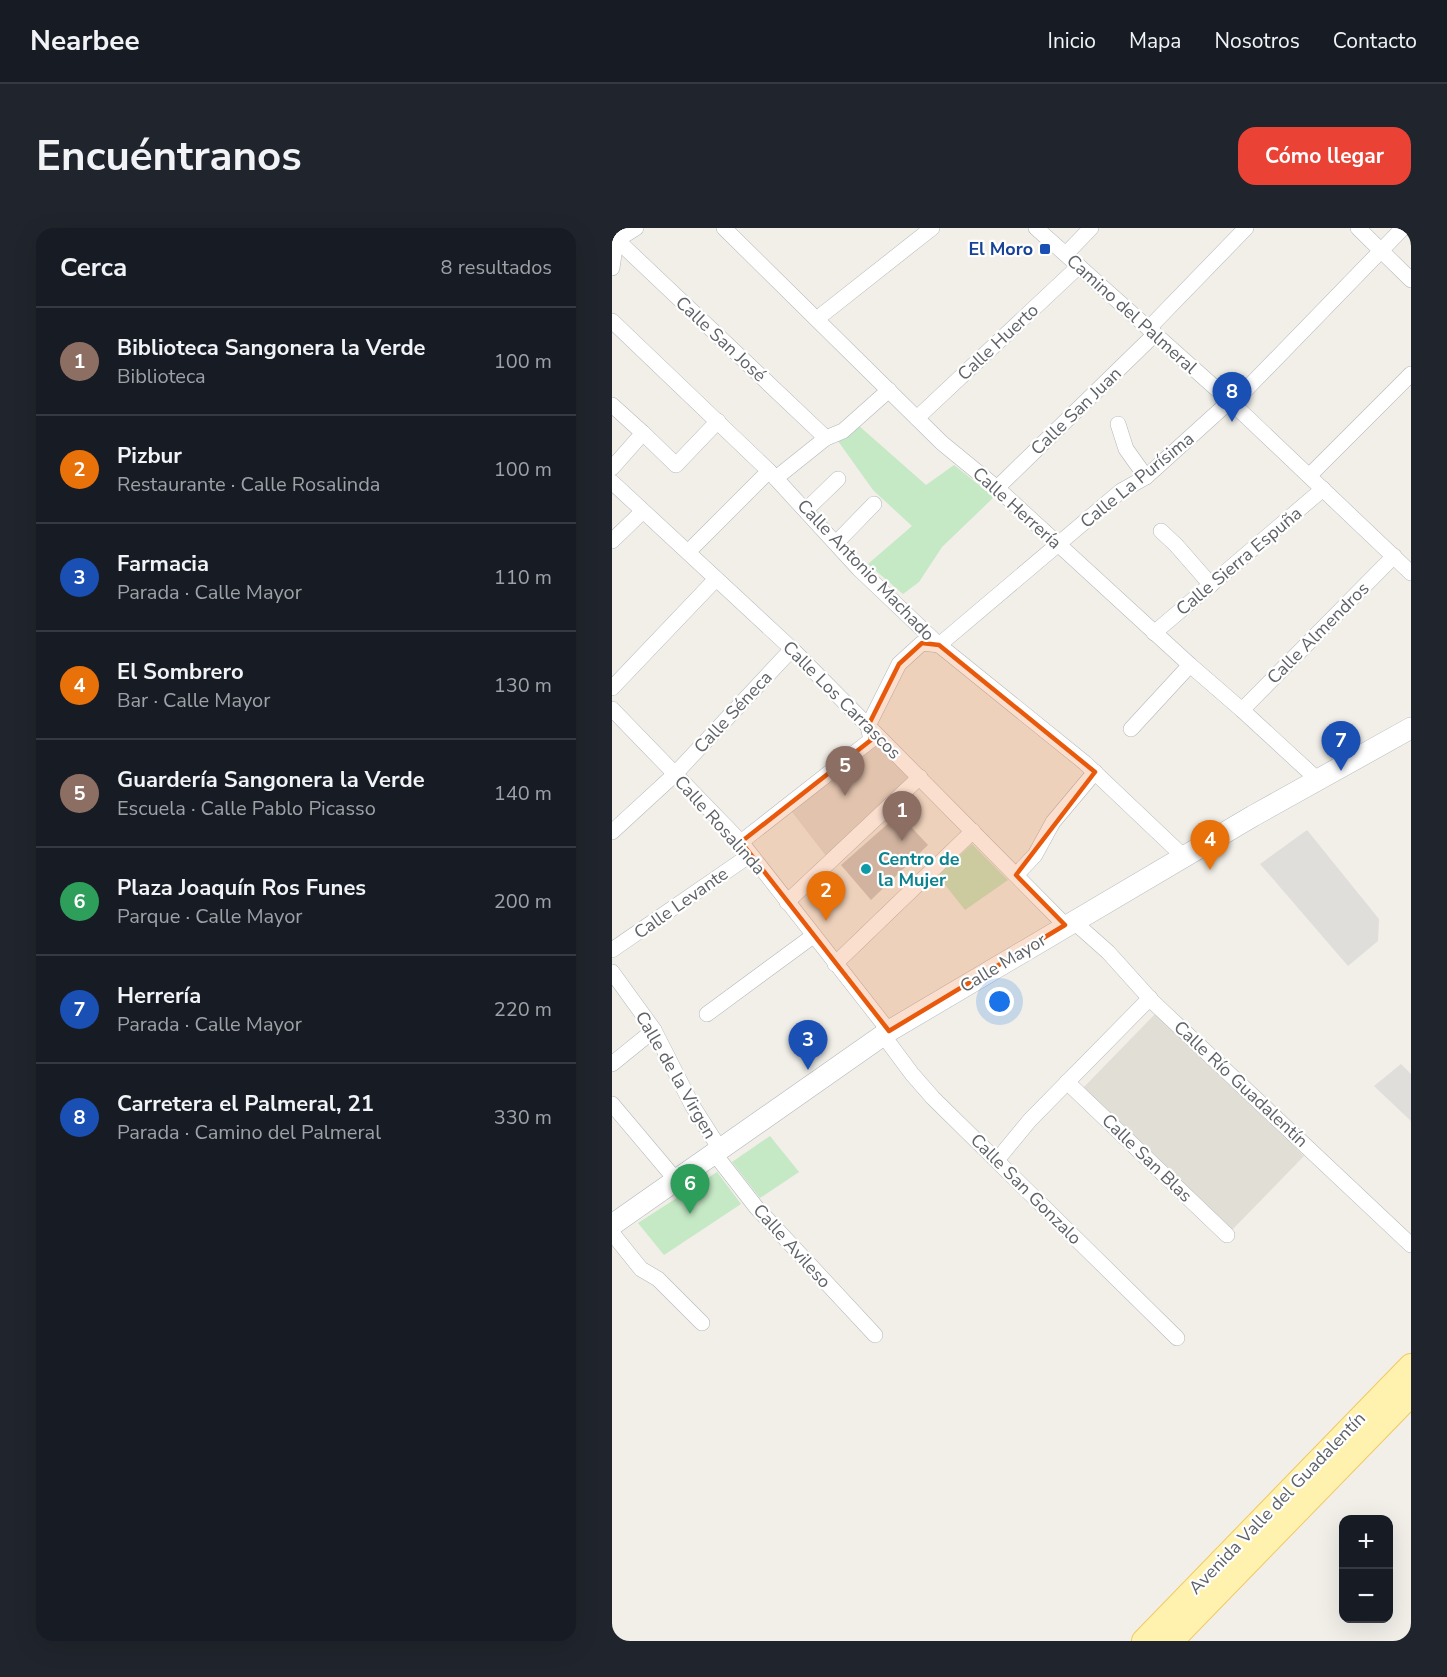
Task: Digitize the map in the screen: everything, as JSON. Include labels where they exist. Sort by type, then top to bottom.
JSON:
[{"type":"main road","name":"Avenida Valle del Guadalentín","points":[[1144,1641],[1411,1366]]},
{"type":"main road","name":"Avenida Valle del Guadalentín","points":[[1171,1641],[1411,1394]]},
{"type":"street","points":[[612,268],[617,234],[636,228]]},
{"type":"street","name":"Calle Herrería","points":[[724,228],[942,442],[998,488],[1190,666],[1318,780]]},
{"type":"street","points":[[818,318],[932,228]]},
{"type":"street","name":"Camino del Palmeral","points":[[1036,228],[1232,402],[1405,564]]},
{"type":"street","points":[[1066,254],[1091,228]]},
{"type":"street","name":"Calle San Juan","points":[[998,488],[1152,331],[1246,228]]},
{"type":"street","points":[[1358,228],[1411,280]]},
{"type":"street","name":"Calle La Purísima","points":[[868,726],[899,664],[922,644],[939,645],[1121,491],[1146,477],[1232,402],[1403,228]]},
{"type":"street","name":"Calle San José","points":[[617,234],[826,438]]},
{"type":"street","name":"Calle Huerto","points":[[917,418],[1079,266]]},
{"type":"street","name":"Calle Antonio Machado","points":[[612,321],[773,474],[859,569],[939,645],[1095,772],[1183,856]]},
{"type":"street","points":[[1309,476],[1411,374]]},
{"type":"street","points":[[688,552],[773,474],[826,438],[843,431],[889,390]]},
{"type":"street","points":[[612,405],[676,465],[718,422]]},
{"type":"street","points":[[1118,424],[1126,449],[1146,477]]},
{"type":"street","points":[[612,468],[643,433]]},
{"type":"street","points":[[806,510],[838,479]]},
{"type":"street","name":"Calle Los Carrascos","points":[[612,482],[792,650],[1016,874],[1069,923]]},
{"type":"street","name":"Calle Sierra Espuña","points":[[1154,633],[1323,489]]},
{"type":"street","points":[[836,543],[874,504]]},
{"type":"street","points":[[612,542],[643,511]]},
{"type":"street","points":[[1161,531],[1211,585]]},
{"type":"street","name":"Calle Almendros","points":[[1242,710],[1405,564]]},
{"type":"street","points":[[612,688],[716,579]]},
{"type":"street","name":"Calle Séneca","points":[[612,832],[674,775],[792,650]]},
{"type":"street","points":[[1131,729],[1190,666]]},
{"type":"street","name":"Calle Rosalinda","points":[[612,709],[745,849],[886,1033]]},
{"type":"street","name":"Calle Levante","points":[[612,950],[745,849],[871,740],[868,726]]},
{"type":"street","name":"Calle Mayor","points":[[612,1225],[886,1033],[1183,856],[1411,728]]},
{"type":"street","points":[[1016,874],[1035,855],[1053,822],[1095,772]]},
{"type":"street","points":[[787,902],[920,777]]},
{"type":"street","points":[[835,964],[973,831]]},
{"type":"street","name":"Calle Río Guadalentín","points":[[1069,923],[1108,952],[1150,998],[1411,1245]]},
{"type":"street","points":[[707,1014],[813,936]]},
{"type":"street","name":"Calle de la Virgen","points":[[612,972],[654,1030],[717,1151]]},
{"type":"street","points":[[997,1160],[1030,1120],[1150,998]]},
{"type":"street","points":[[612,1064],[654,1030]]},
{"type":"street","name":"Calle San Gonzalo","points":[[886,1033],[912,1074],[933,1098],[1177,1338]]},
{"type":"street","name":"Calle San Blas","points":[[1067,1082],[1227,1235]]},
{"type":"street","points":[[612,1104],[675,1180]]},
{"type":"street","name":"Calle Avileso","points":[[717,1151],[756,1207],[875,1335]]},
{"type":"street","points":[[612,1233],[641,1269],[658,1279],[702,1323]]},
{"type":"highlighted area","points":[[922,643],[939,645],[1095,772],[1016,875],[1065,925],[889,1031],[741,842],[871,740],[868,726],[899,664]]},
{"type":"shaded area","points":[[876,744],[920,777],[830,861],[792,812]]},
{"type":"shaded area","points":[[1307,830],[1379,919],[1378,941],[1348,966],[1260,864]]},
{"type":"shaded area","points":[[1156,1013],[1304,1156],[1231,1231],[1083,1088]]},
{"type":"shaded area","points":[[1401,1064],[1411,1074],[1411,1121],[1374,1086]]},
{"type":"green space","points":[[858,425],[926,485],[954,465],[994,497],[942,547],[919,582],[903,594],[868,564],[912,526],[873,490],[838,441]]},
{"type":"green space","points":[[972,844],[1008,880],[965,910],[938,876]]},
{"type":"green space","points":[[770,1136],[799,1172],[760,1198],[732,1162]]},
{"type":"green space","points":[[717,1172],[741,1204],[664,1255],[638,1223]]},
{"type":"building","points":[[899,814],[928,845],[871,900],[841,865]]},
{"type":"place","name":"El Moro","points":[[1045,249]]},
{"type":"place","name":"Carretera el Palmeral, 21","points":[[1232,422]]},
{"type":"place","name":"Herrería","points":[[1341,771]]},
{"type":"place","name":"Guardería Sangonera la Verde","points":[[845,796]]},
{"type":"place","name":"Biblioteca Sangonera la Verde","points":[[902,841]]},
{"type":"place","name":"Centro de la Mujer","points":[[866,869]]},
{"type":"place","name":"El Sombrero","points":[[1210,870]]},
{"type":"place","name":"Pizbur","points":[[826,921]]},
{"type":"place","name":"Farmacia","points":[[808,1070]]},
{"type":"place","name":"Plaza Joaquín Ros Funes","points":[[690,1214]]}]
